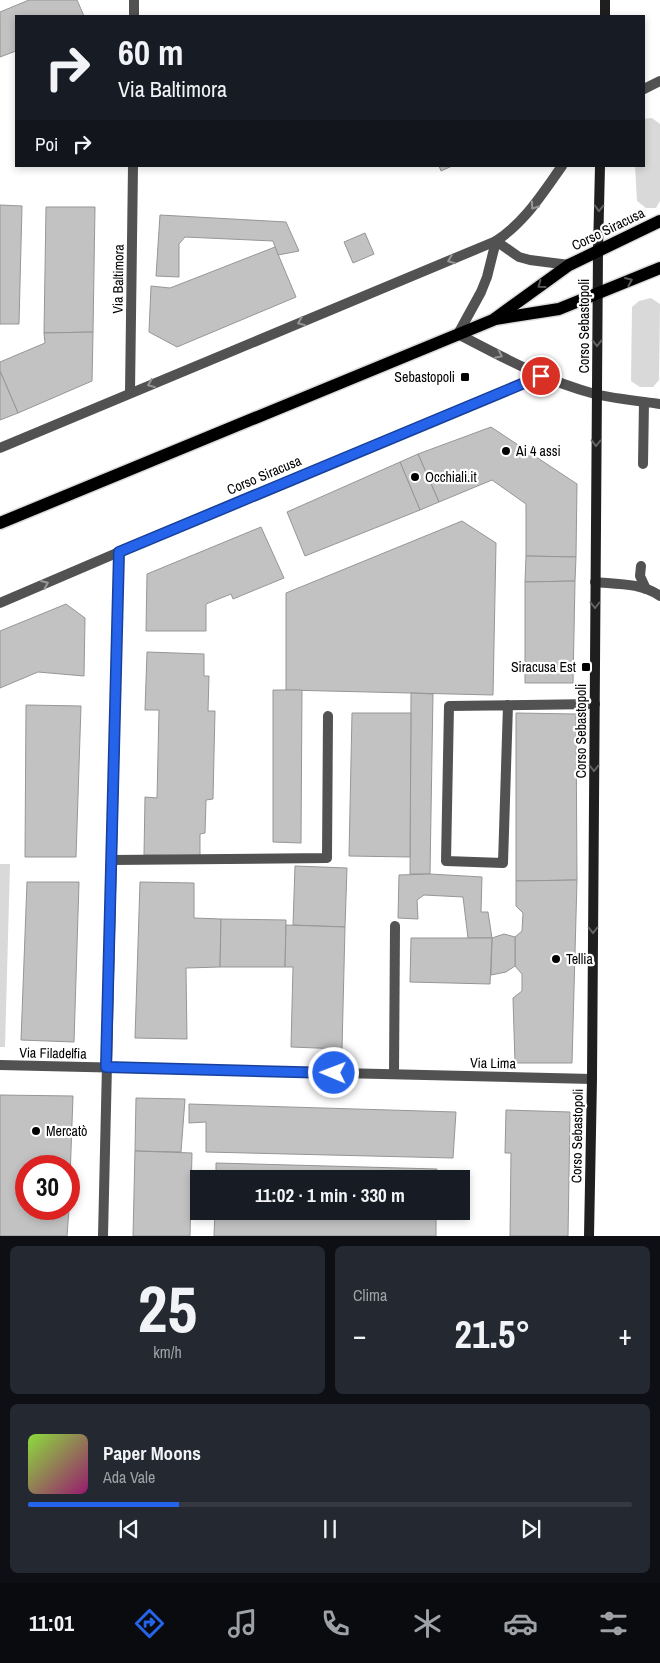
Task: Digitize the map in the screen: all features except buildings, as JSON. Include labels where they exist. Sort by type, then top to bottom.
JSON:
[{"type":"main road","points":[[605,0],[605,15]]},
{"type":"main road","name":"Corso Sebastopoli","points":[[589,1236],[592,1079],[597,294],[600,167]]},
{"type":"main road","name":"Corso Siracusa","points":[[493,320],[570,265],[660,221]]},
{"type":"main road","name":"Corso Siracusa","points":[[0,524],[493,320],[559,309],[660,268]]},
{"type":"street","points":[[134,0],[134,15]]},
{"type":"street","points":[[645,88],[660,81]]},
{"type":"street","name":"Via Baltimora","points":[[130,392],[133,167]]},
{"type":"street","points":[[0,448],[130,392],[496,241],[512,231],[526,216],[561,167]]},
{"type":"street","points":[[496,241],[488,277],[458,334],[541,376],[597,394],[660,404]]},
{"type":"street","name":"Corso Siracusa","points":[[496,241],[519,256],[530,260],[570,265]]},
{"type":"street","name":"Corso Siracusa","points":[[0,603],[541,376]]},
{"type":"street","points":[[643,464],[644,402]]},
{"type":"street","points":[[103,1236],[119,552]]},
{"type":"street","points":[[641,566],[640,576],[646,589]]},
{"type":"street","points":[[596,582],[635,586],[653,591],[660,596]]},
{"type":"street","points":[[508,705],[503,863],[446,861],[449,706],[508,705],[595,704]]},
{"type":"street","points":[[111,860],[327,858],[328,716]]},
{"type":"street","points":[[394,1074],[395,926]]},
{"type":"street","name":"Via Filadelfia","points":[[0,1066],[106,1067]]},
{"type":"street","name":"Via Lima","points":[[106,1067],[592,1079]]},
{"type":"shaded area","points":[[652,118],[660,124],[660,201],[656,208],[646,208],[637,201],[635,167],[645,167],[645,119]]},
{"type":"shaded area","points":[[651,298],[660,304],[659,380],[653,387],[640,387],[631,381],[632,307],[639,301]]},
{"type":"shaded area","points":[[0,864],[10,864],[5,1047],[0,1047]]},
{"type":"place","name":"Sebastopoli","points":[[465,377]]},
{"type":"place","name":"Ai 4 assi","points":[[506,451]]},
{"type":"place","name":"Occhiali.it","points":[[415,477]]},
{"type":"place","name":"Siracusa Est","points":[[586,667]]},
{"type":"place","name":"Tellia","points":[[556,959]]},
{"type":"place","name":"Mercatò","points":[[36,1131]]},
{"type":"route","points":[[334,1073],[106,1067],[119,552],[541,376]]}]
